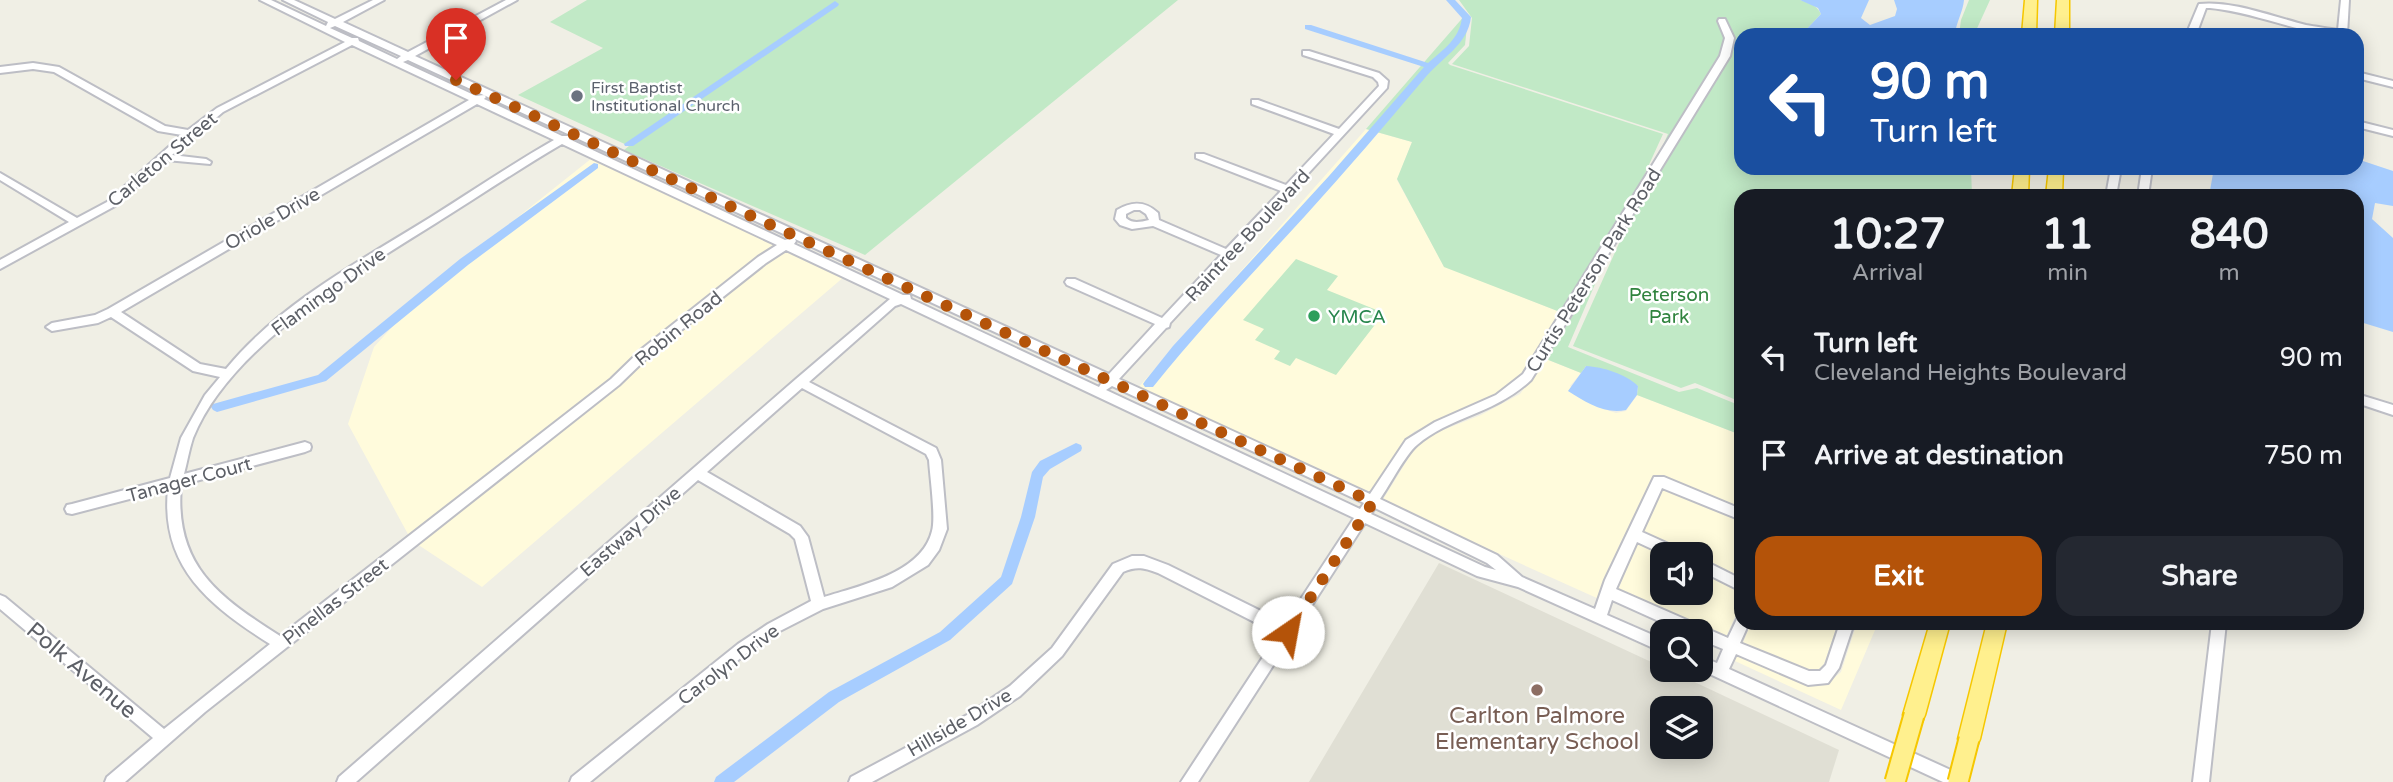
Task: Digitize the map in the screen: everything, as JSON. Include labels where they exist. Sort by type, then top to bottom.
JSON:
[{"type":"highway","points":[[2029,28],[2031,0]]},
{"type":"highway","points":[[2062,28],[2063,0]]},
{"type":"highway","points":[[1895,782],[1938,630]]},
{"type":"highway","points":[[1959,782],[1995,630]]},
{"type":"street","points":[[264,0],[324,28],[357,39],[665,182],[785,244],[1482,572],[1521,582],[1650,641]]},
{"type":"street","points":[[287,0],[334,23],[357,39]]},
{"type":"street","points":[[324,28],[380,0]]},
{"type":"street","points":[[401,59],[513,0]]},
{"type":"street","points":[[2343,28],[2345,0]]},
{"type":"street","points":[[2194,28],[2202,6],[2212,1],[2239,6],[2312,28]]},
{"type":"street","name":"Curtis Peterson Park Road","points":[[1189,782],[1410,443],[1420,434],[1500,399],[1515,390],[1527,377],[1725,57],[1730,35],[1722,22]]},
{"type":"street","name":"Carleton Street","points":[[0,265],[120,197],[190,133],[220,110],[357,39]]},
{"type":"street","name":"Raintree Boulevard","points":[[1100,391],[1384,86],[1378,76],[1306,52]]},
{"type":"street","points":[[0,70],[33,66],[56,69],[162,129],[190,133]]},
{"type":"street","points":[[2364,77],[2393,84]]},
{"type":"street","name":"Oriole Drive","points":[[51,327],[98,319],[112,312],[481,97]]},
{"type":"street","points":[[1255,102],[1341,133]]},
{"type":"street","points":[[2364,126],[2393,133]]},
{"type":"street","name":"Flamingo Drive","points":[[280,643],[214,595],[192,571],[183,553],[176,528],[175,483],[181,452],[192,428],[229,374],[269,334],[329,287],[567,136]]},
{"type":"street","points":[[1200,156],[1288,190]]},
{"type":"street","points":[[164,158],[206,162]]},
{"type":"street","points":[[0,176],[78,223]]},
{"type":"street","points":[[665,182],[800,238],[1373,502],[1492,559],[1521,582]]},
{"type":"street","points":[[1154,222],[1229,254]]},
{"type":"street","name":"Robin Road","points":[[560,424],[614,382],[647,351],[785,244],[800,238]]},
{"type":"street","points":[[1071,282],[1165,324]]},
{"type":"street","name":"Eastway Drive","points":[[345,782],[891,303],[923,294]]},
{"type":"street","points":[[112,312],[197,368],[229,374]]},
{"type":"street","name":"Carolyn Drive","points":[[578,782],[743,648],[819,604],[887,583],[923,561],[934,546],[940,529],[935,460],[931,451],[800,382]]},
{"type":"street","points":[[2364,400],[2393,410]]},
{"type":"street","name":"Pinellas Street","points":[[113,782],[280,643],[560,424]]},
{"type":"street","name":"Tanager Court","points":[[72,509],[305,447]]},
{"type":"street","points":[[697,472],[795,530],[801,537],[819,604]]},
{"type":"street","points":[[1599,618],[1612,580],[1659,481],[1734,512]]},
{"type":"street","points":[[1633,534],[1651,542]]},
{"type":"street","name":"Hillside Drive","points":[[857,782],[972,720],[1015,691],[1057,652],[1111,575],[1123,565],[1144,562],[1163,569],[1288,632]]},
{"type":"street","points":[[1713,571],[1734,582]]},
{"type":"street","points":[[1609,592],[1670,619]]},
{"type":"street","name":"Polk Avenue","points":[[0,601],[148,726],[166,738]]},
{"type":"street","points":[[1721,671],[1739,630]]},
{"type":"street","points":[[1713,637],[1808,678],[1823,678],[1832,668],[1845,630]]},
{"type":"street","points":[[2201,782],[2218,630]]},
{"type":"street","points":[[1713,668],[1959,782]]},
{"type":"shaded area","points":[[1366,129],[1412,142],[1397,180],[1444,266],[1560,312],[1521,374],[1509,387],[1471,408],[1415,431],[1405,439],[1369,495],[1137,389]]},
{"type":"shaded area","points":[[592,158],[777,245],[642,348],[610,380],[409,536],[348,424],[374,347],[423,293]]},
{"type":"shaded area","points":[[786,249],[845,276],[482,587],[417,544],[652,353]]},
{"type":"shaded area","points":[[1546,359],[1581,373],[1570,386],[1595,406],[1616,413],[1626,411],[1637,395],[1734,432],[1734,507],[1661,476],[1652,478],[1604,577],[1599,599],[1382,501],[1416,446],[1433,434],[1481,415],[1520,394]]},
{"type":"shaded area","points":[[1664,488],[1734,517],[1734,575],[1713,565],[1713,542],[1662,542],[1642,533]]},
{"type":"shaded area","points":[[1638,542],[1650,548],[1650,604],[1618,590]]},
{"type":"shaded area","name":"Carlton Palmore Elementary School","points":[[1439,563],[1650,661],[1650,682],[1694,682],[1839,750],[1829,782],[1309,782]]},
{"type":"shaded area","points":[[1713,576],[1734,586],[1734,619],[1726,637],[1713,631],[1713,619],[1685,619],[1652,605],[1713,605]]},
{"type":"shaded area","points":[[1748,630],[1836,630],[1824,664],[1817,671],[1807,671],[1743,643]]},
{"type":"shaded area","points":[[1855,630],[1875,630],[1841,710],[1735,661],[1738,653],[1807,684],[1827,684],[1841,672]]},
{"type":"green space","points":[[587,0],[1178,0],[865,255],[624,150],[629,146],[518,95],[603,48],[550,22]]},
{"type":"green space","name":"Peterson Park","points":[[1459,0],[1807,2],[1815,6],[1821,14],[1808,28],[1734,28],[1734,175],[1971,175],[1972,189],[1734,189],[1734,399],[1695,383],[1681,388],[1573,346],[1668,134],[1452,64],[1469,46],[1472,18]]},
{"type":"green space","points":[[1969,0],[1990,0],[1977,28],[1960,28]]},
{"type":"green space","points":[[1466,14],[1465,45],[1448,63],[1450,65],[1663,134],[1642,180],[1560,312],[1444,267],[1397,179],[1412,142],[1366,129]]},
{"type":"green space","name":"YMCA","points":[[1296,259],[1338,276],[1327,290],[1384,313],[1336,375],[1296,358],[1290,366],[1274,359],[1280,351],[1255,340],[1264,329],[1243,320]]},
{"type":"green space","points":[[1602,268],[1568,347],[1679,392],[1697,388],[1734,403],[1734,432],[1637,395],[1638,386],[1586,366],[1581,373],[1546,359]]},
{"type":"water","points":[[1800,0],[1869,0],[1861,18],[1870,25],[1895,16],[1897,9],[1894,0],[1964,0],[1957,28],[1808,28],[1821,14],[1818,8]]},
{"type":"water","points":[[2364,161],[2393,171],[2393,206],[2375,203],[2372,219],[2393,238],[2393,332],[2364,323],[2364,189],[2210,189],[2213,175],[2364,175]]},
{"type":"water","points":[[1586,366],[1614,372],[1638,386],[1637,395],[1626,410],[1603,409],[1568,391]]},
{"type":"waterway","points":[[1149,384],[1177,349],[1333,179],[1429,67],[1457,41],[1466,26],[1467,17],[1450,0]]},
{"type":"waterway","points":[[629,144],[835,4]]},
{"type":"waterway","points":[[1308,27],[1429,66]]},
{"type":"waterway","points":[[217,407],[322,378],[464,262],[594,166]]},
{"type":"waterway","points":[[722,782],[834,697],[945,636],[1007,580],[1028,517],[1037,476],[1045,465],[1076,448]]},
{"type":"place","name":"First Baptist Institutional Church","points":[[577,96]]},
{"type":"place","name":"YMCA","points":[[1314,316]]},
{"type":"place","name":"Carlton Palmore Elementary School","points":[[1537,690]]},
{"type":"route","points":[[456,80],[1373,502],[1288,632]]}]
